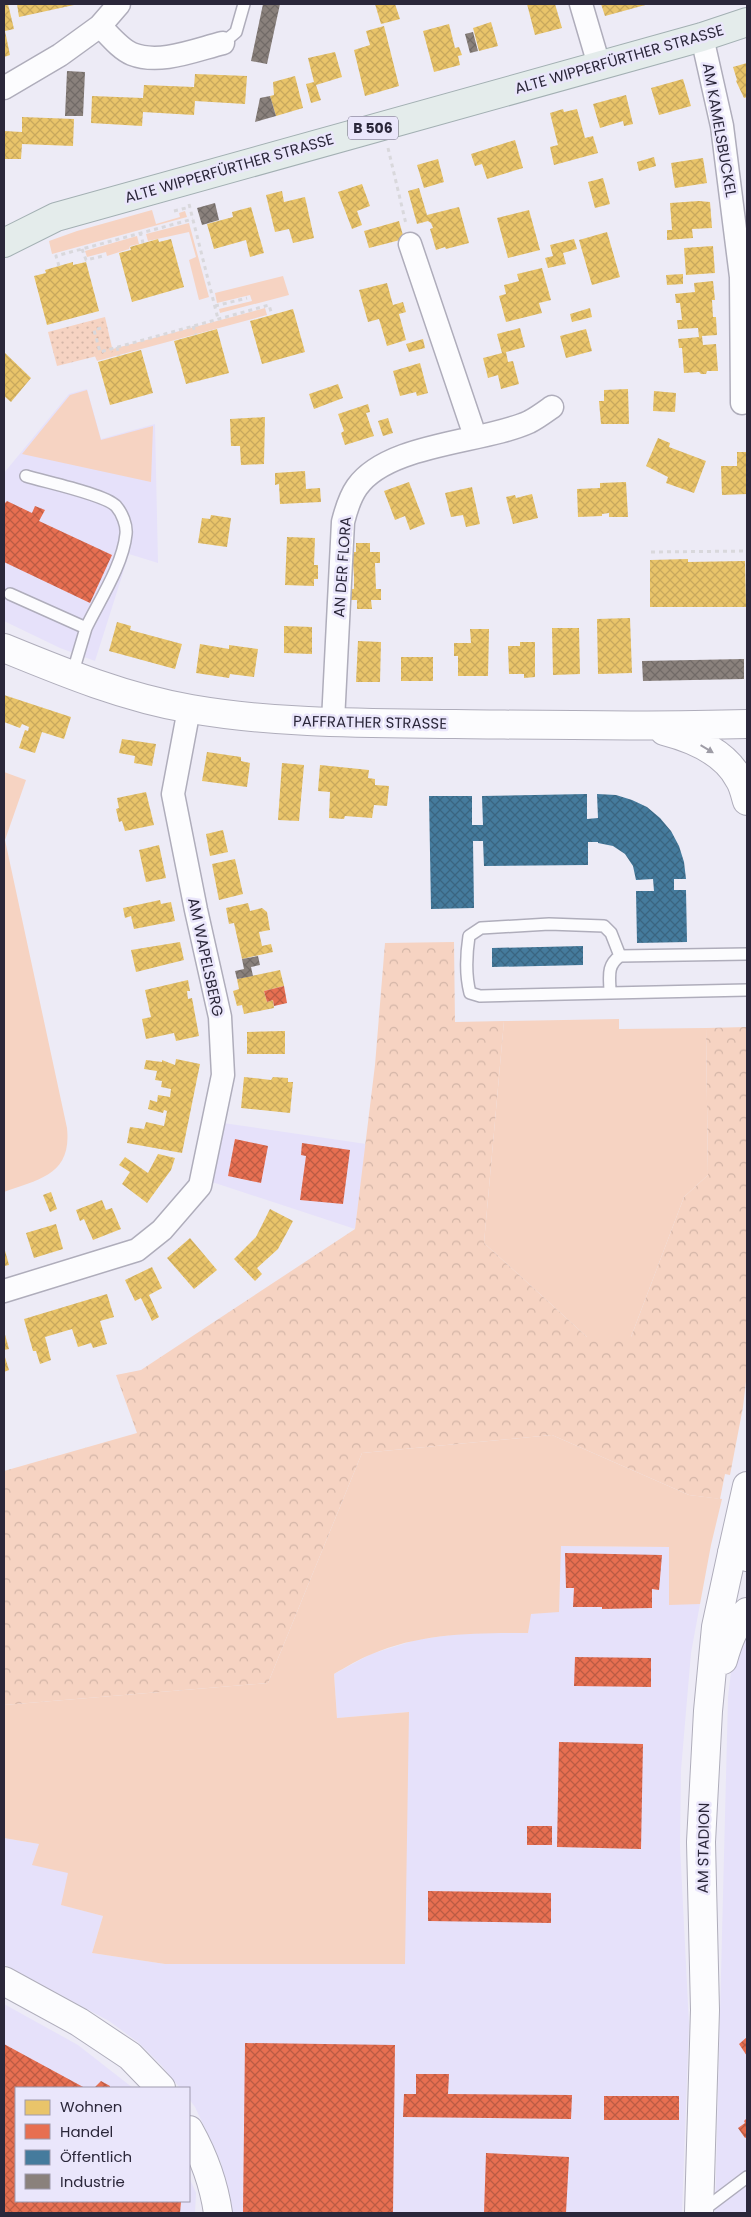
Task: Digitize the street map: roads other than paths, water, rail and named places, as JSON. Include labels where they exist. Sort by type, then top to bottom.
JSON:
[{"type":"main road","name":"ALTE WIPPERFÜRTHER STRASSE","points":[[4,243],[56,217],[702,37],[747,22]]},
{"type":"street","points":[[4,88],[60,55],[100,26],[119,4]]},
{"type":"street","points":[[582,4],[599,65]]},
{"type":"street","points":[[100,26],[130,54],[147,58],[176,55],[223,43]]},
{"type":"street","name":"AM KAMELSBUCKEL","points":[[702,37],[722,126],[741,278],[742,403]]},
{"type":"street","points":[[410,244],[475,436]]},
{"type":"street","name":"AN DER FLORA","points":[[333,721],[343,522],[348,504],[357,486],[371,472],[408,453],[529,422],[552,407]]},
{"type":"street","name":"PAFFRATHER STRASSE","points":[[4,648],[125,694],[190,709],[266,720],[384,724],[645,726],[747,724]]},
{"type":"street","name":"AM WAPELSBERG","points":[[4,1292],[137,1250],[162,1230],[200,1186],[223,1074],[220,1017],[173,794],[190,709]]},
{"type":"street","points":[[645,726],[683,736],[721,758],[739,778],[747,801]]},
{"type":"street","name":"AM STADION","points":[[698,2213],[705,2010],[701,1842],[708,1711],[716,1627],[740,1555],[747,1486]]},
{"type":"street","points":[[708,1711],[728,1644],[739,1621],[747,1612]]},
{"type":"street","points":[[4,1982],[79,2022],[130,2056],[160,2087]]},
{"type":"street","points":[[190,2132],[198,2146],[216,2200],[218,2213]]},
{"type":"lane","points":[[223,43],[236,32],[244,4]]},
{"type":"lane","points":[[26,476],[94,496],[115,505],[123,518],[127,532],[121,556],[86,628],[72,675]]},
{"type":"lane","points":[[10,594],[86,628]]},
{"type":"lane","points":[[620,956],[611,933],[604,926],[549,924],[481,928],[469,936],[466,957],[470,993],[480,996],[747,990]]},
{"type":"lane","points":[[610,993],[610,966],[620,956],[747,954]]},
{"type":"lane","points":[[698,2213],[747,2177]]}]
